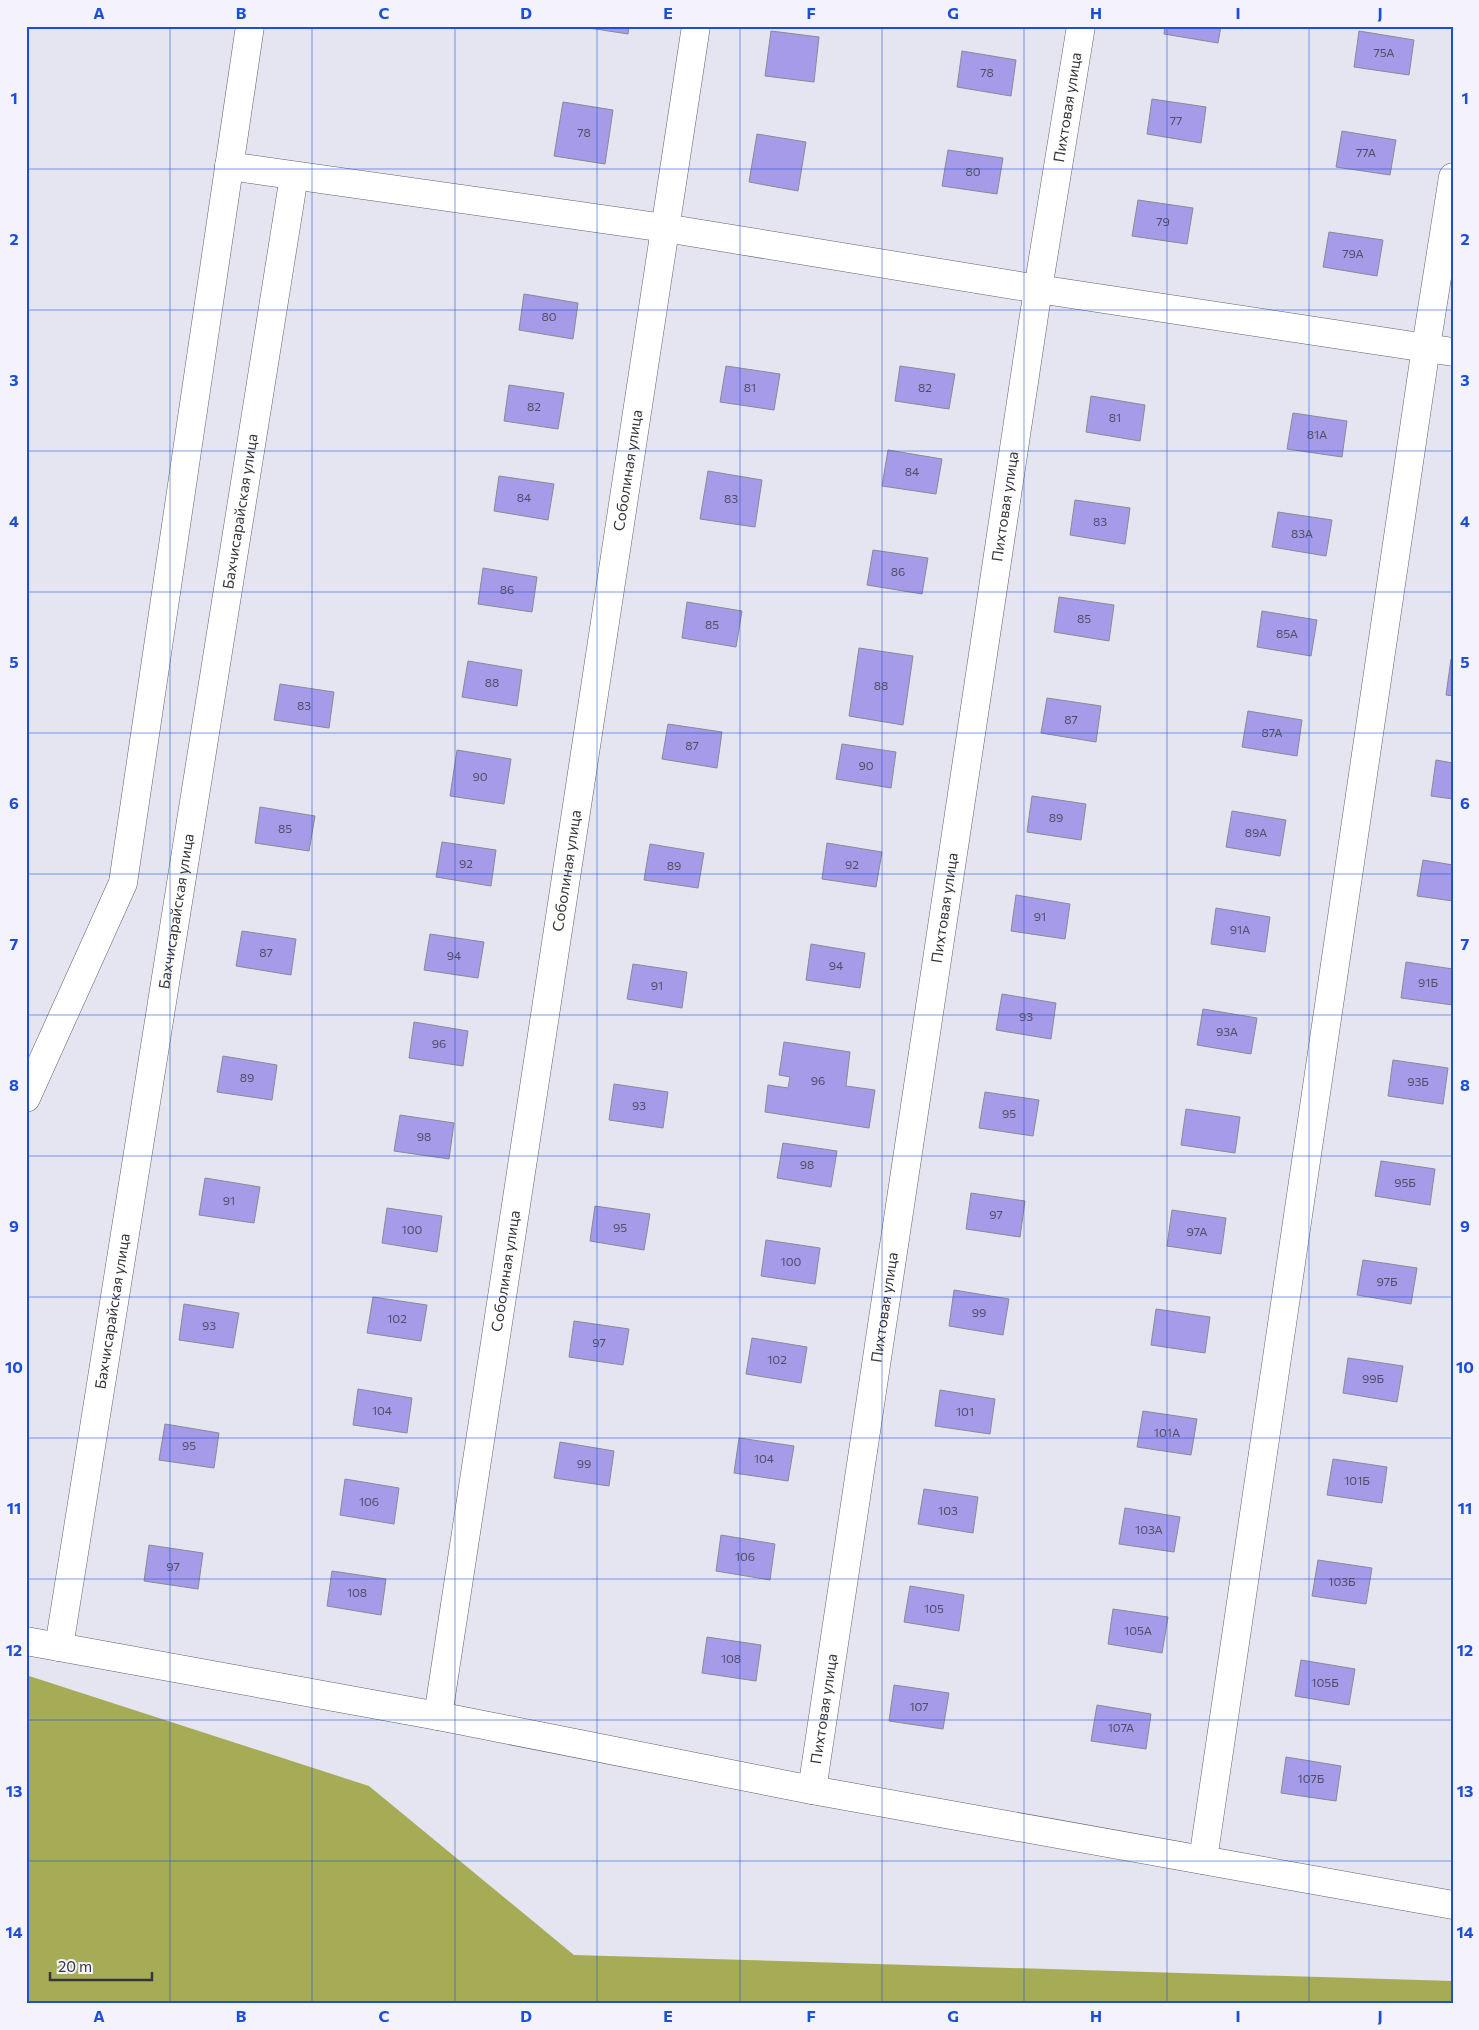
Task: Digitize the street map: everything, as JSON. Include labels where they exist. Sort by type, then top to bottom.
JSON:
[{"type":"street","points":[[26,1098],[123,883],[250,26]]},
{"type":"street","name":"Соболиная улица","points":[[438,1716],[696,26]]},
{"type":"street","name":"Пихтовая улица","points":[[812,1790],[1038,289],[1081,26]]},
{"type":"street","points":[[230,166],[665,228],[1038,289],[1453,352]]},
{"type":"street","name":"Бахчисарайская улица","points":[[58,1647],[294,176]]},
{"type":"street","points":[[1203,1860],[1426,347],[1453,177]]},
{"type":"street","points":[[26,1641],[438,1716],[812,1790],[1453,1905]]},
{"type":"green space","points":[[26,1675],[369,1786],[574,1955],[1453,1981],[1453,2004],[26,2004]]},
{"type":"building","points":[[576,26],[629,26],[628,34]]},
{"type":"building","points":[[1165,26],[1221,26],[1218,43],[1164,34]]},
{"type":"building","points":[[771,31],[819,37],[814,82],[765,76]]},
{"type":"building","points":[[1359,31],[1414,40],[1409,75],[1354,67]]},
{"type":"building","points":[[962,51],[1016,60],[1011,96],[957,87]]},
{"type":"building","points":[[1152,99],[1206,107],[1201,143],[1147,134]]},
{"type":"building","points":[[563,102],[613,110],[605,164],[554,156]]},
{"type":"building","points":[[1342,131],[1396,140],[1390,175],[1336,167]]},
{"type":"building","points":[[757,134],[806,142],[798,191],[749,182]]},
{"type":"building","points":[[948,150],[1003,158],[997,194],[942,186]]},
{"type":"building","points":[[1138,200],[1193,208],[1187,244],[1132,236]]},
{"type":"building","points":[[1329,232],[1383,240],[1377,276],[1323,267]]},
{"type":"building","points":[[524,294],[578,303],[573,339],[519,330]]},
{"type":"building","points":[[726,366],[780,374],[774,410],[720,402]]},
{"type":"building","points":[[900,366],[955,374],[949,409],[895,401]]},
{"type":"building","points":[[509,385],[564,393],[558,429],[504,421]]},
{"type":"building","points":[[1091,396],[1145,405],[1140,441],[1086,432]]},
{"type":"building","points":[[1293,413],[1347,421],[1342,457],[1287,449]]},
{"type":"building","points":[[888,450],[942,459],[936,494],[882,486]]},
{"type":"building","points":[[708,471],[762,480],[755,527],[700,519]]},
{"type":"building","points":[[499,476],[554,484],[548,520],[494,511]]},
{"type":"building","points":[[1075,500],[1130,508],[1125,544],[1070,535]]},
{"type":"building","points":[[1278,512],[1332,520],[1326,556],[1272,547]]},
{"type":"building","points":[[873,550],[928,558],[922,594],[867,585]]},
{"type":"building","points":[[483,568],[537,577],[532,612],[478,604]]},
{"type":"building","points":[[1059,597],[1114,605],[1109,641],[1054,632]]},
{"type":"building","points":[[687,602],[742,611],[736,647],[682,638]]},
{"type":"building","points":[[1262,611],[1317,620],[1311,656],[1257,647]]},
{"type":"building","points":[[859,648],[913,656],[903,725],[849,716]]},
{"type":"building","points":[[1451,659],[1453,659],[1453,696],[1446,695]]},
{"type":"building","points":[[468,661],[522,670],[517,706],[462,697]]},
{"type":"building","points":[[280,684],[334,692],[329,728],[274,720]]},
{"type":"building","points":[[1047,698],[1101,706],[1096,742],[1041,733]]},
{"type":"building","points":[[1248,711],[1302,720],[1297,756],[1242,747]]},
{"type":"building","points":[[668,724],[722,732],[717,768],[662,759]]},
{"type":"building","points":[[842,744],[896,752],[891,788],[836,779]]},
{"type":"building","points":[[457,750],[511,759],[504,804],[450,796]]},
{"type":"building","points":[[1436,760],[1453,763],[1453,799],[1431,796]]},
{"type":"building","points":[[1032,796],[1086,804],[1081,840],[1027,832]]},
{"type":"building","points":[[260,807],[315,816],[309,851],[255,843]]},
{"type":"building","points":[[1232,811],[1286,820],[1280,856],[1226,847]]},
{"type":"building","points":[[442,842],[496,850],[491,886],[436,877]]},
{"type":"building","points":[[827,843],[882,852],[876,887],[822,879]]},
{"type":"building","points":[[650,844],[704,853],[698,888],[644,880]]},
{"type":"building","points":[[1423,860],[1453,865],[1453,901],[1417,896]]},
{"type":"building","points":[[1016,895],[1070,904],[1065,939],[1011,931]]},
{"type":"building","points":[[1216,908],[1270,917],[1265,952],[1211,944]]},
{"type":"building","points":[[242,931],[296,939],[291,975],[236,966]]},
{"type":"building","points":[[430,934],[484,942],[478,978],[424,970]]},
{"type":"building","points":[[811,944],[865,953],[860,988],[806,980]]},
{"type":"building","points":[[1406,962],[1453,969],[1453,1005],[1401,998]]},
{"type":"building","points":[[633,964],[687,972],[682,1008],[627,999]]},
{"type":"building","points":[[1002,994],[1056,1003],[1051,1039],[996,1030]]},
{"type":"building","points":[[1203,1009],[1257,1018],[1251,1054],[1197,1045]]},
{"type":"building","points":[[414,1022],[468,1031],[463,1066],[409,1058]]},
{"type":"building","points":[[784,1042],[850,1052],[846,1086],[875,1090],[869,1128],[765,1112],[768,1085],[788,1088],[790,1077],[779,1075]]},
{"type":"building","points":[[223,1056],[277,1065],[272,1100],[217,1092]]},
{"type":"building","points":[[1393,1060],[1448,1068],[1443,1104],[1388,1096]]},
{"type":"building","points":[[614,1084],[668,1092],[663,1128],[609,1120]]},
{"type":"building","points":[[985,1092],[1039,1100],[1033,1136],[979,1128]]},
{"type":"building","points":[[1186,1109],[1240,1117],[1235,1153],[1181,1145]]},
{"type":"building","points":[[400,1115],[454,1123],[449,1159],[394,1151]]},
{"type":"building","points":[[783,1143],[837,1151],[831,1187],[777,1178]]},
{"type":"building","points":[[1381,1161],[1435,1169],[1430,1205],[1375,1196]]},
{"type":"building","points":[[205,1178],[260,1187],[254,1223],[199,1215]]},
{"type":"building","points":[[971,1193],[1025,1201],[1020,1237],[966,1229]]},
{"type":"building","points":[[595,1206],[650,1214],[644,1250],[590,1241]]},
{"type":"building","points":[[387,1208],[442,1216],[437,1252],[382,1243]]},
{"type":"building","points":[[1172,1210],[1226,1218],[1221,1254],[1167,1246]]},
{"type":"building","points":[[766,1240],[820,1248],[815,1284],[761,1276]]},
{"type":"building","points":[[1363,1260],[1417,1268],[1411,1304],[1357,1295]]},
{"type":"building","points":[[954,1290],[1009,1299],[1003,1335],[949,1326]]},
{"type":"building","points":[[373,1297],[427,1305],[421,1341],[367,1333]]},
{"type":"building","points":[[184,1304],[239,1313],[233,1348],[179,1340]]},
{"type":"building","points":[[1156,1309],[1210,1317],[1205,1353],[1151,1345]]},
{"type":"building","points":[[574,1321],[629,1329],[623,1365],[569,1357]]},
{"type":"building","points":[[752,1338],[807,1347],[801,1383],[746,1374]]},
{"type":"building","points":[[1348,1358],[1403,1366],[1397,1402],[1343,1393]]},
{"type":"building","points":[[358,1389],[412,1398],[407,1433],[353,1425]]},
{"type":"building","points":[[940,1390],[995,1399],[990,1434],[935,1426]]},
{"type":"building","points":[[1143,1411],[1197,1419],[1191,1455],[1137,1447]]},
{"type":"building","points":[[165,1424],[219,1433],[214,1468],[159,1460]]},
{"type":"building","points":[[739,1438],[794,1446],[788,1481],[734,1473]]},
{"type":"building","points":[[560,1442],[614,1451],[609,1486],[554,1478]]},
{"type":"building","points":[[1333,1459],[1387,1467],[1382,1503],[1327,1495]]},
{"type":"building","points":[[345,1479],[399,1488],[394,1524],[340,1515]]},
{"type":"building","points":[[924,1489],[978,1497],[973,1533],[918,1524]]},
{"type":"building","points":[[1125,1508],[1180,1517],[1174,1552],[1119,1544]]},
{"type":"building","points":[[721,1535],[775,1544],[770,1580],[716,1571]]},
{"type":"building","points":[[149,1545],[203,1553],[198,1589],[144,1581]]},
{"type":"building","points":[[1318,1560],[1372,1568],[1366,1604],[1312,1596]]},
{"type":"building","points":[[332,1571],[386,1579],[381,1615],[327,1606]]},
{"type":"building","points":[[910,1586],[964,1595],[959,1631],[904,1622]]},
{"type":"building","points":[[1113,1609],[1168,1617],[1162,1653],[1108,1644]]},
{"type":"building","points":[[707,1637],[761,1645],[756,1681],[702,1673]]},
{"type":"building","points":[[1301,1660],[1355,1669],[1349,1705],[1295,1696]]},
{"type":"building","points":[[894,1685],[949,1693],[943,1729],[889,1721]]},
{"type":"building","points":[[1097,1705],[1151,1714],[1146,1749],[1091,1741]]},
{"type":"building","points":[[1286,1757],[1341,1766],[1336,1801],[1281,1793]]}]
